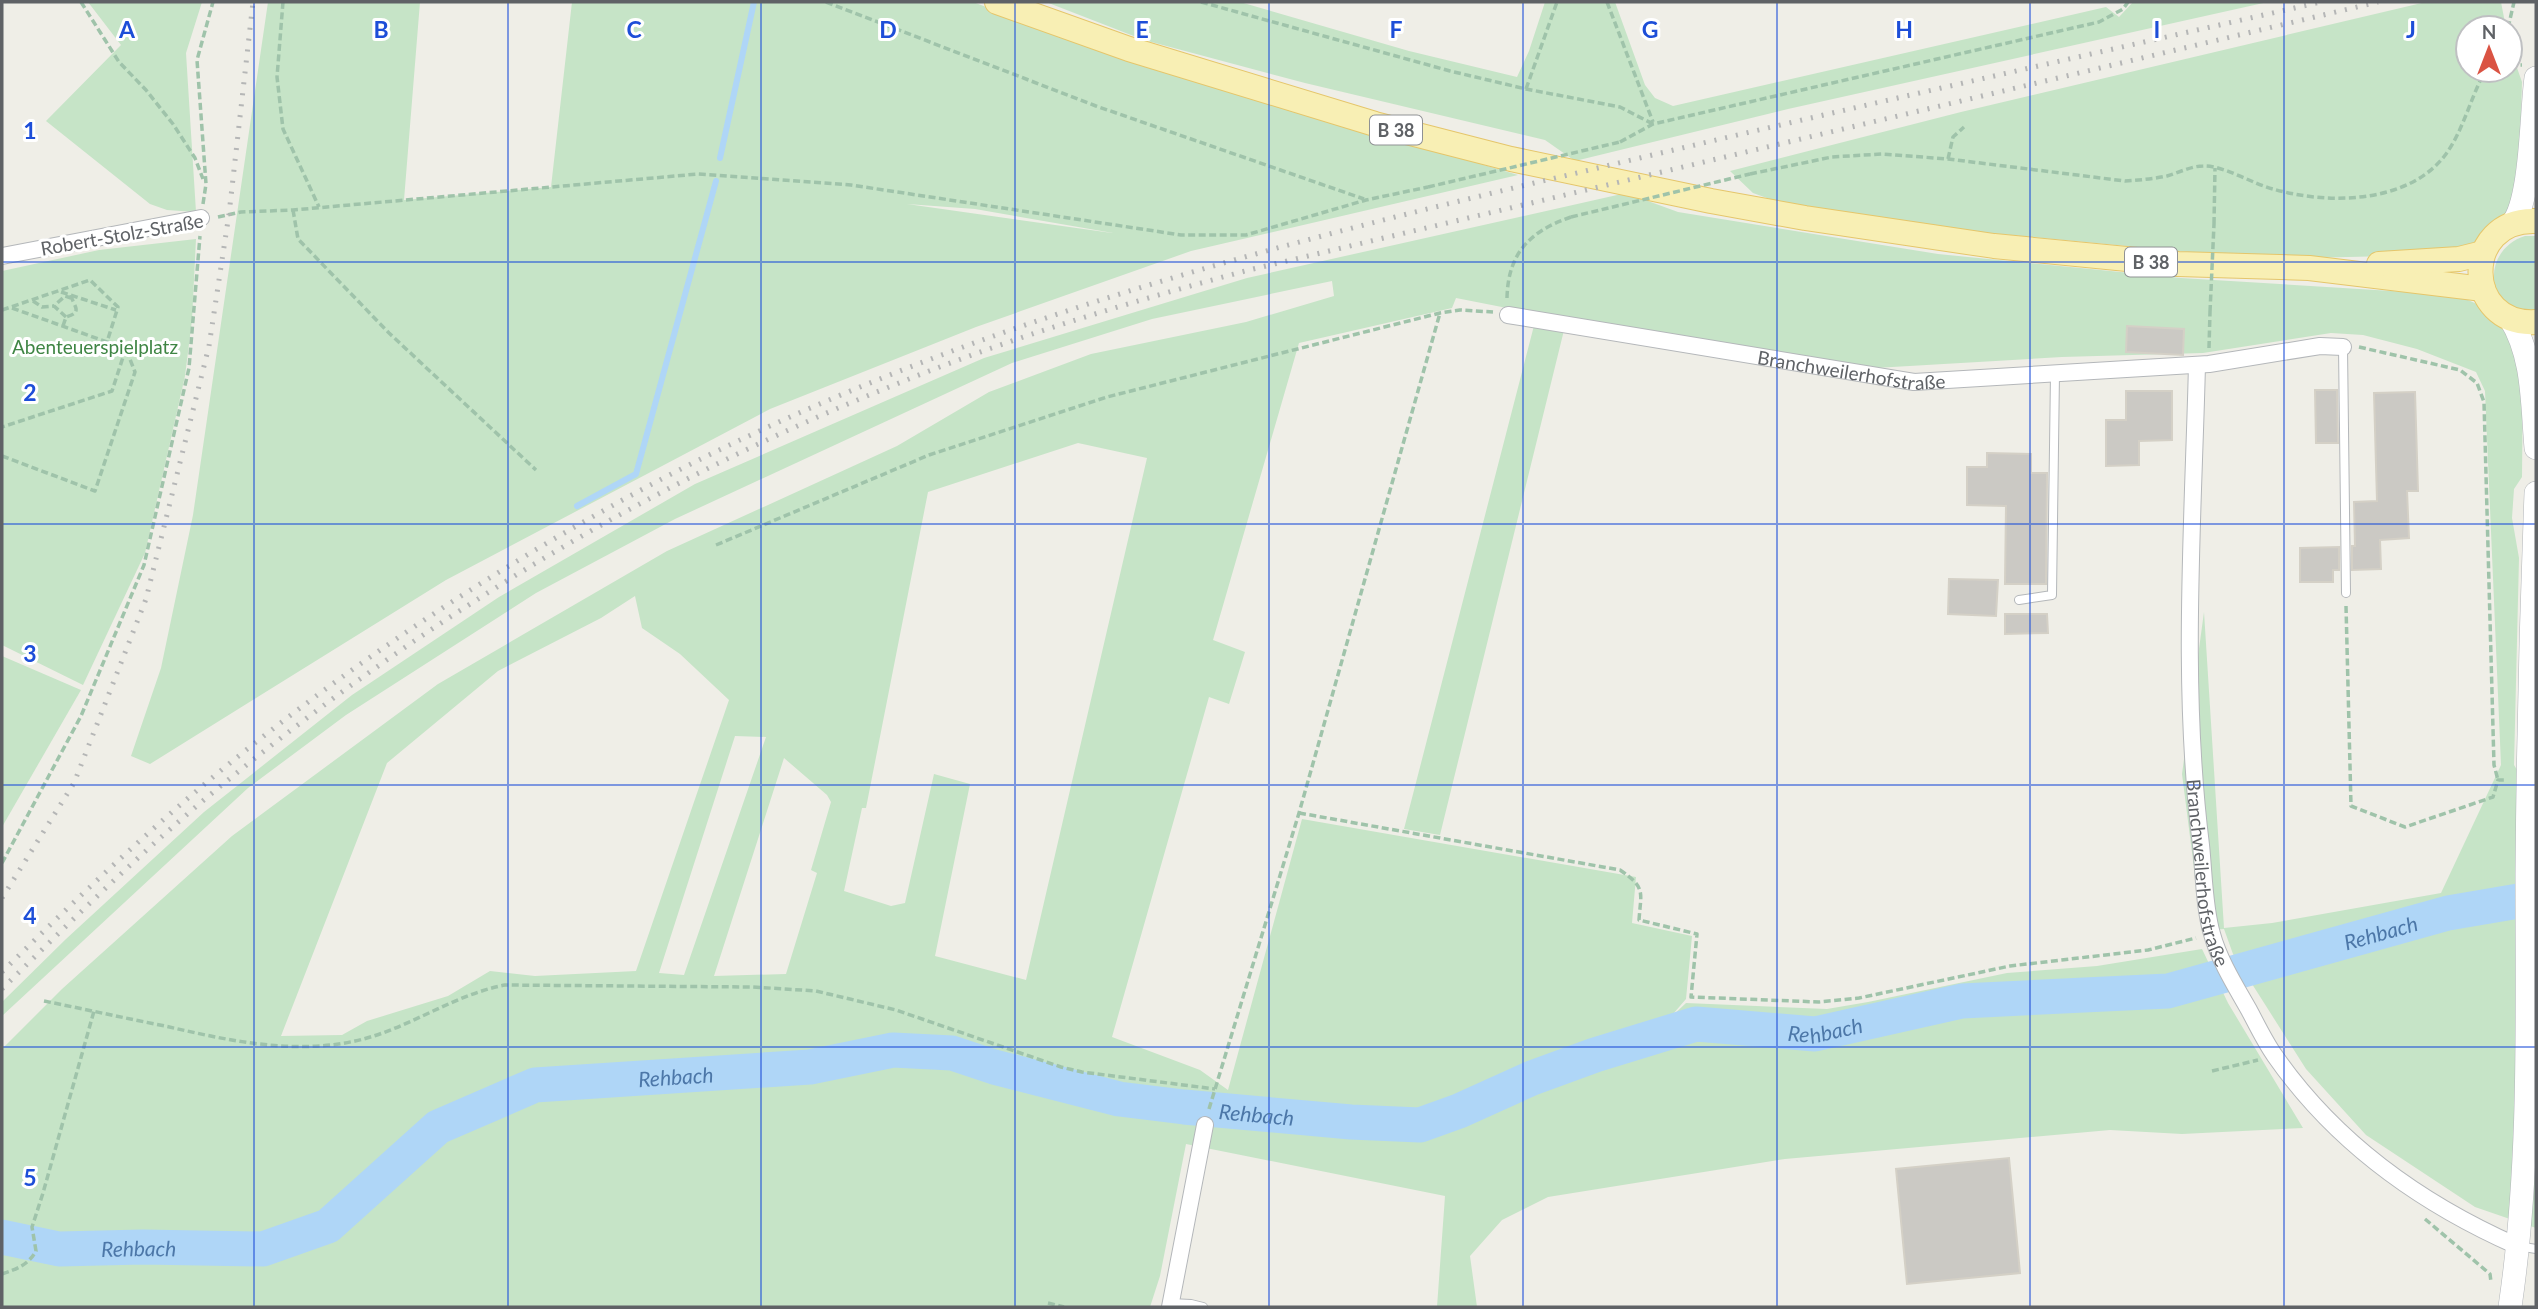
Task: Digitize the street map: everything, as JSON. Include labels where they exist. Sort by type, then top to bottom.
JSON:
[{"type":"main road","name":"B 38","points":[[997,2],[1129,49],[1375,124],[1511,159],[1711,201],[1994,246],[2178,264],[2309,268],[2483,289]]},
{"type":"main road","points":[[2536,221],[2511,225],[2496,234],[2483,253],[2480,269],[2483,289],[2494,306],[2510,318],[2536,323]]},
{"type":"main road","name":"B 38","points":[[2309,268],[2459,259],[2483,253]]},
{"type":"street","points":[[2511,225],[2518,216],[2525,191],[2536,78]]},
{"type":"street","name":"Robert-Stolz-Straße","points":[[2,256],[201,218]]},
{"type":"street","name":"Branchweilerhofstraße","points":[[1508,315],[1914,382],[2203,364],[2320,346],[2343,347]]},
{"type":"street","points":[[2510,318],[2526,352],[2536,448]]},
{"type":"street","name":"Branchweilerhofstraße","points":[[2203,364],[2189,699],[2193,786],[2212,934],[2242,998],[2275,1056],[2337,1129],[2392,1176],[2434,1203],[2486,1232],[2527,1247]]},
{"type":"street","points":[[2511,1301],[2527,1247],[2524,1139],[2528,780],[2536,493]]},
{"type":"street","points":[[1170,1305],[1205,1125]]},
{"type":"lane","points":[[2343,347],[2346,593]]},
{"type":"lane","points":[[2019,600],[2052,595],[2055,373]]},
{"type":"lane","points":[[1170,1305],[1191,1304],[1203,1307]]},
{"type":"path","points":[[80,2],[119,62],[173,124],[195,159],[206,184]]},
{"type":"path","points":[[2,863],[82,716],[144,565],[189,368],[206,184],[197,60],[213,2]]},
{"type":"path","points":[[283,2],[278,77],[283,129],[319,207]]},
{"type":"path","points":[[825,2],[1096,106],[1366,200]]},
{"type":"path","points":[[1201,2],[1450,71],[1620,107],[1653,124]]},
{"type":"path","points":[[1526,89],[1557,2]]},
{"type":"path","points":[[1607,2],[1653,124]]},
{"type":"path","name":"Robert-Stolz-Straße","points":[[201,218],[241,212],[293,210],[698,174],[850,185],[1181,235],[1246,235],[1366,200],[1620,142],[1653,124],[2099,22],[2123,9],[2128,2]]},
{"type":"path","points":[[716,545],[929,455],[1094,401],[1440,313],[1480,310],[1508,315],[1509,273],[1521,248],[1554,223],[1571,217],[1815,160],[1882,154],[1948,159],[2125,181],[2150,180],[2203,166],[2255,184],[2316,197],[2348,198],[2372,195],[2397,188],[2431,170],[2446,154],[2479,84]]},
{"type":"path","points":[[1948,159],[1953,137],[1964,127]]},
{"type":"path","points":[[2203,364],[2210,312],[2215,168]]},
{"type":"path","points":[[293,210],[298,239],[389,333],[536,470]]},
{"type":"path","points":[[2,310],[90,280],[118,307],[107,342]]},
{"type":"path","points":[[59,291],[71,297],[77,306],[73,315],[66,317]]},
{"type":"path","points":[[33,300],[42,307],[54,306],[65,296],[117,310]]},
{"type":"path","points":[[54,306],[66,317]]},
{"type":"path","points":[[10,308],[126,348]]},
{"type":"path","points":[[44,1001],[205,1035],[271,1046],[297,1047],[332,1045],[375,1036],[459,999],[505,985],[787,988],[842,996],[897,1010],[1082,1072],[1215,1089],[1299,813],[1440,313]]},
{"type":"path","points":[[63,326],[66,317]]},
{"type":"path","points":[[2343,347],[2363,347],[2460,370],[2477,383],[2484,402],[2494,765],[2498,780],[2493,797],[2404,827],[2351,806],[2346,593]]},
{"type":"path","points":[[2,427],[112,391],[126,348]]},
{"type":"path","points":[[2,456],[95,491],[135,372],[126,348]]},
{"type":"path","points":[[2498,780],[2528,780]]},
{"type":"path","points":[[1299,813],[1620,870],[1638,883],[1641,890],[1640,920],[1697,934],[1691,997],[1819,1002],[1859,998],[2010,966],[2148,950],[2212,934]]},
{"type":"path","points":[[2,1273],[19,1268],[31,1260],[36,1251],[32,1227],[94,1011]]},
{"type":"path","points":[[2212,1071],[2275,1056]]},
{"type":"path","points":[[2434,1203],[2425,1219],[2490,1274],[2494,1293],[2511,1301]]},
{"type":"path","points":[[1048,1303],[1064,1307]]},
{"type":"green space","points":[[88,2],[202,2],[186,53],[196,212],[167,210],[150,204],[46,121],[121,45]]},
{"type":"green space","points":[[268,2],[420,2],[404,200],[551,187],[572,2],[973,2],[1117,56],[1518,175],[1191,251],[976,327],[770,409],[446,580],[150,764],[131,756],[161,668],[193,515]],"holes":[[[907,204],[975,209],[1113,233]]]},
{"type":"green space","points":[[1046,2],[1240,2],[1409,51],[1517,77],[1529,51],[1545,2],[1615,2],[1645,85],[1655,98],[1673,106],[2106,7],[2119,17],[2133,2],[2268,2],[1788,109],[1575,161],[1545,140],[1305,83],[1144,40]]},
{"type":"green space","points":[[2426,2],[2501,2],[2503,14],[2454,14],[2454,84],[2522,84],[2519,186],[2507,216],[2473,244],[2431,255],[2262,259],[1980,232],[1781,203],[1753,193],[1730,171],[1961,112]]},
{"type":"green space","points":[[1626,193],[1678,212],[1938,254],[2181,278],[2457,295],[2479,305],[2505,328],[2523,366],[2522,477],[2514,489],[2512,518],[2519,558],[2514,765],[2536,800],[2536,1228],[2475,1207],[2366,1135],[2306,1069],[2233,954],[2224,929],[2202,931],[2182,774],[2204,612],[2224,928],[2272,923],[2441,893],[2501,765],[2485,391],[2476,372],[2417,349],[2363,335],[2331,333],[2203,353],[2062,357],[1875,368],[1566,322],[1440,835],[1404,829],[1537,314],[1456,298],[1452,308],[1299,343],[1213,640],[1245,652],[1229,704],[1209,697],[1112,1037],[1200,1070],[1228,1090],[1302,819],[1636,877],[1632,923],[1692,936],[1686,999],[1667,1021],[1686,1003],[1827,1009],[2007,973],[2097,966],[2202,949],[2228,1003],[2303,1128],[2182,1134],[2110,1130],[1785,1159],[1548,1197],[1502,1220],[1470,1256],[1477,1307],[1437,1307],[1445,1196],[1186,1144],[1160,1276],[1150,1307],[2,1307],[2,1049],[62,989],[232,836],[438,684],[667,551],[897,446],[989,392],[1091,354],[1246,322],[1334,296],[1332,281],[1152,319],[1012,363],[675,519],[536,593],[346,715],[248,788],[2,1016],[2,1002],[204,812],[352,695],[499,597],[695,484],[984,358],[1247,278]],"holes":[[[1078,443],[1147,458],[1026,980],[935,956],[970,784],[934,774],[905,903],[891,906],[844,891],[862,808],[866,808],[928,492]],[[635,596],[642,628],[680,654],[729,700],[636,971],[535,976],[490,971],[448,996],[367,1021],[342,1035],[281,1036],[387,763],[498,671],[601,618]],[[735,736],[766,737],[684,975],[659,973]],[[784,758],[827,795],[831,802],[811,870],[817,873],[786,974],[714,976]]]},
{"type":"green space","points":[[2525,236],[2536,236],[2536,310],[2520,309],[2508,303],[2499,294],[2495,284],[2494,272],[2503,250]]},
{"type":"green space","name":"Abenteuerspielplatz","points":[[196,239],[192,320],[185,376],[145,553],[83,685],[2,645],[2,271],[99,250]]},
{"type":"green space","points":[[2,656],[81,690],[2,827]]},
{"type":"building","points":[[2127,326],[2184,329],[2183,355],[2126,352]]},
{"type":"building","points":[[2315,390],[2337,390],[2338,443],[2316,443]]},
{"type":"building","points":[[2126,391],[2172,391],[2172,440],[2139,441],[2139,465],[2106,466],[2106,420],[2126,420]]},
{"type":"building","points":[[2415,392],[2418,491],[2407,491],[2409,538],[2380,540],[2381,569],[2352,570],[2352,546],[2355,546],[2354,502],[2377,501],[2374,393]]},
{"type":"building","points":[[1987,453],[2031,454],[2031,473],[2047,473],[2046,584],[2005,584],[2006,506],[1967,505],[1967,467],[1987,467]]},
{"type":"building","points":[[2339,547],[2339,570],[2333,570],[2333,582],[2300,582],[2300,548]]},
{"type":"building","points":[[1949,579],[1998,580],[1996,616],[1948,614]]},
{"type":"building","points":[[2005,614],[2047,614],[2048,633],[2005,634]]},
{"type":"building","points":[[2009,1158],[2020,1273],[1907,1284],[1896,1169]]},
{"type":"waterway","points":[[720,158],[754,2]]},
{"type":"waterway","points":[[577,506],[636,474],[716,181]]},
{"type":"waterway","name":"Rehbach","points":[[2,1237],[59,1249],[263,1249],[328,1226],[438,1127],[535,1085],[810,1067],[893,1050],[952,1053],[994,1067],[1119,1099],[1351,1122],[1420,1125],[1459,1111],[1532,1078],[1595,1055],[1696,1024],[1815,1034],[1962,1001],[2168,991],[2448,913],[2536,898]]},
{"type":"railway","points":[[2,898],[74,783],[146,599],[209,346],[229,214],[253,2]]},
{"type":"railway","points":[[2,972],[108,870],[219,772],[310,701],[404,633],[502,570],[601,512],[717,451],[835,397],[956,350],[1079,307],[1328,234],[1766,128],[2321,2]]},
{"type":"railway","points":[[2,989],[112,882],[228,780],[304,720],[464,608],[630,509],[804,423],[894,385],[1070,322],[1249,270],[2378,2]]}]
